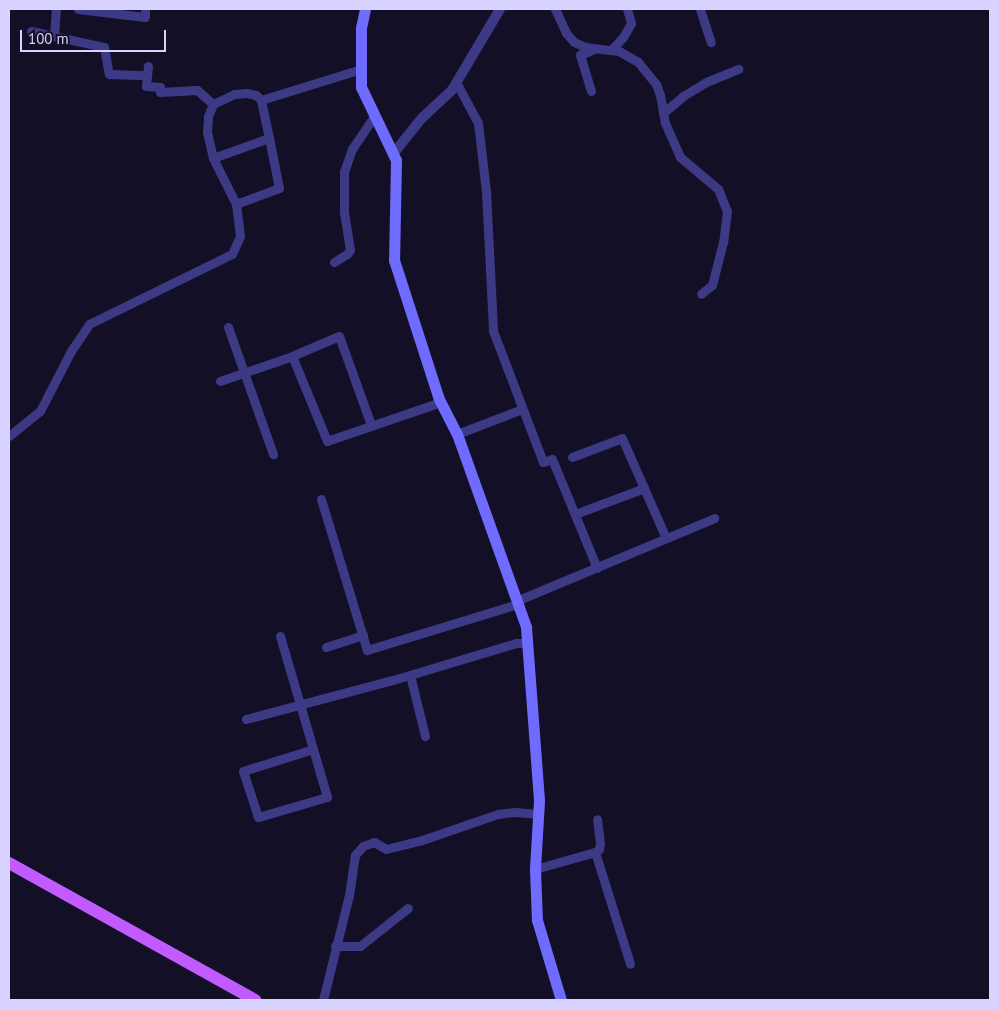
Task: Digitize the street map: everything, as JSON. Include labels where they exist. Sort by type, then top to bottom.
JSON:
[{"type":"main road","points":[[365,9],[361,28],[362,87],[396,160],[394,260],[441,402],[457,434],[526,627],[538,814],[535,869],[537,920],[561,1000]]},
{"type":"main road","points":[[9,863],[256,1000]]},
{"type":"street","points":[[54,36],[56,9]]},
{"type":"street","points":[[78,9],[145,17],[145,9]]},
{"type":"street","points":[[393,154],[422,118],[452,90],[500,9]]},
{"type":"street","points":[[555,9],[566,33],[574,42],[586,47],[620,51],[638,62],[650,75],[660,96],[668,132],[680,157],[718,189],[727,211],[717,273],[712,285],[700,294]]},
{"type":"street","points":[[611,50],[623,37],[631,23],[628,9]]},
{"type":"street","points":[[700,9],[712,42]]},
{"type":"street","points":[[31,31],[104,47],[109,74],[148,70],[146,86],[160,86],[160,92],[197,90],[213,104]]},
{"type":"street","points":[[591,91],[580,55],[594,48]]},
{"type":"street","points":[[261,100],[361,69]]},
{"type":"street","points":[[663,113],[683,96],[706,82],[739,69]]},
{"type":"street","points":[[456,82],[478,123],[486,199],[491,323],[543,462],[552,459],[597,568]]},
{"type":"street","points":[[9,436],[40,412],[71,351],[89,324],[232,254],[240,236],[236,204],[213,158],[207,132],[208,116],[213,104],[234,94],[248,93],[256,95],[261,100],[279,188],[236,204]]},
{"type":"street","points":[[334,262],[348,254],[350,250],[344,212],[344,172],[352,148],[374,116]]},
{"type":"street","points":[[213,158],[269,138]]},
{"type":"street","points":[[228,326],[273,454]]},
{"type":"street","points":[[220,380],[292,356],[339,336],[371,425]]},
{"type":"street","points":[[292,356],[327,441],[441,402]]},
{"type":"street","points":[[457,434],[522,409]]},
{"type":"street","points":[[572,457],[622,438],[666,538]]},
{"type":"street","points":[[575,514],[644,488]]},
{"type":"street","points":[[321,499],[368,650],[517,603],[714,518]]},
{"type":"street","points":[[326,647],[363,635]]},
{"type":"street","points":[[280,636],[327,796],[258,817],[243,771],[313,749]]},
{"type":"street","points":[[246,719],[410,675],[516,643],[528,643]]},
{"type":"street","points":[[410,675],[425,736]]},
{"type":"street","points":[[323,1000],[349,895],[355,855],[363,846],[374,842],[386,849],[422,840],[498,814],[515,812],[538,814]]},
{"type":"street","points":[[535,869],[599,850],[597,819]]},
{"type":"street","points":[[595,852],[630,964]]},
{"type":"street","points":[[335,946],[360,946],[408,908]]}]
